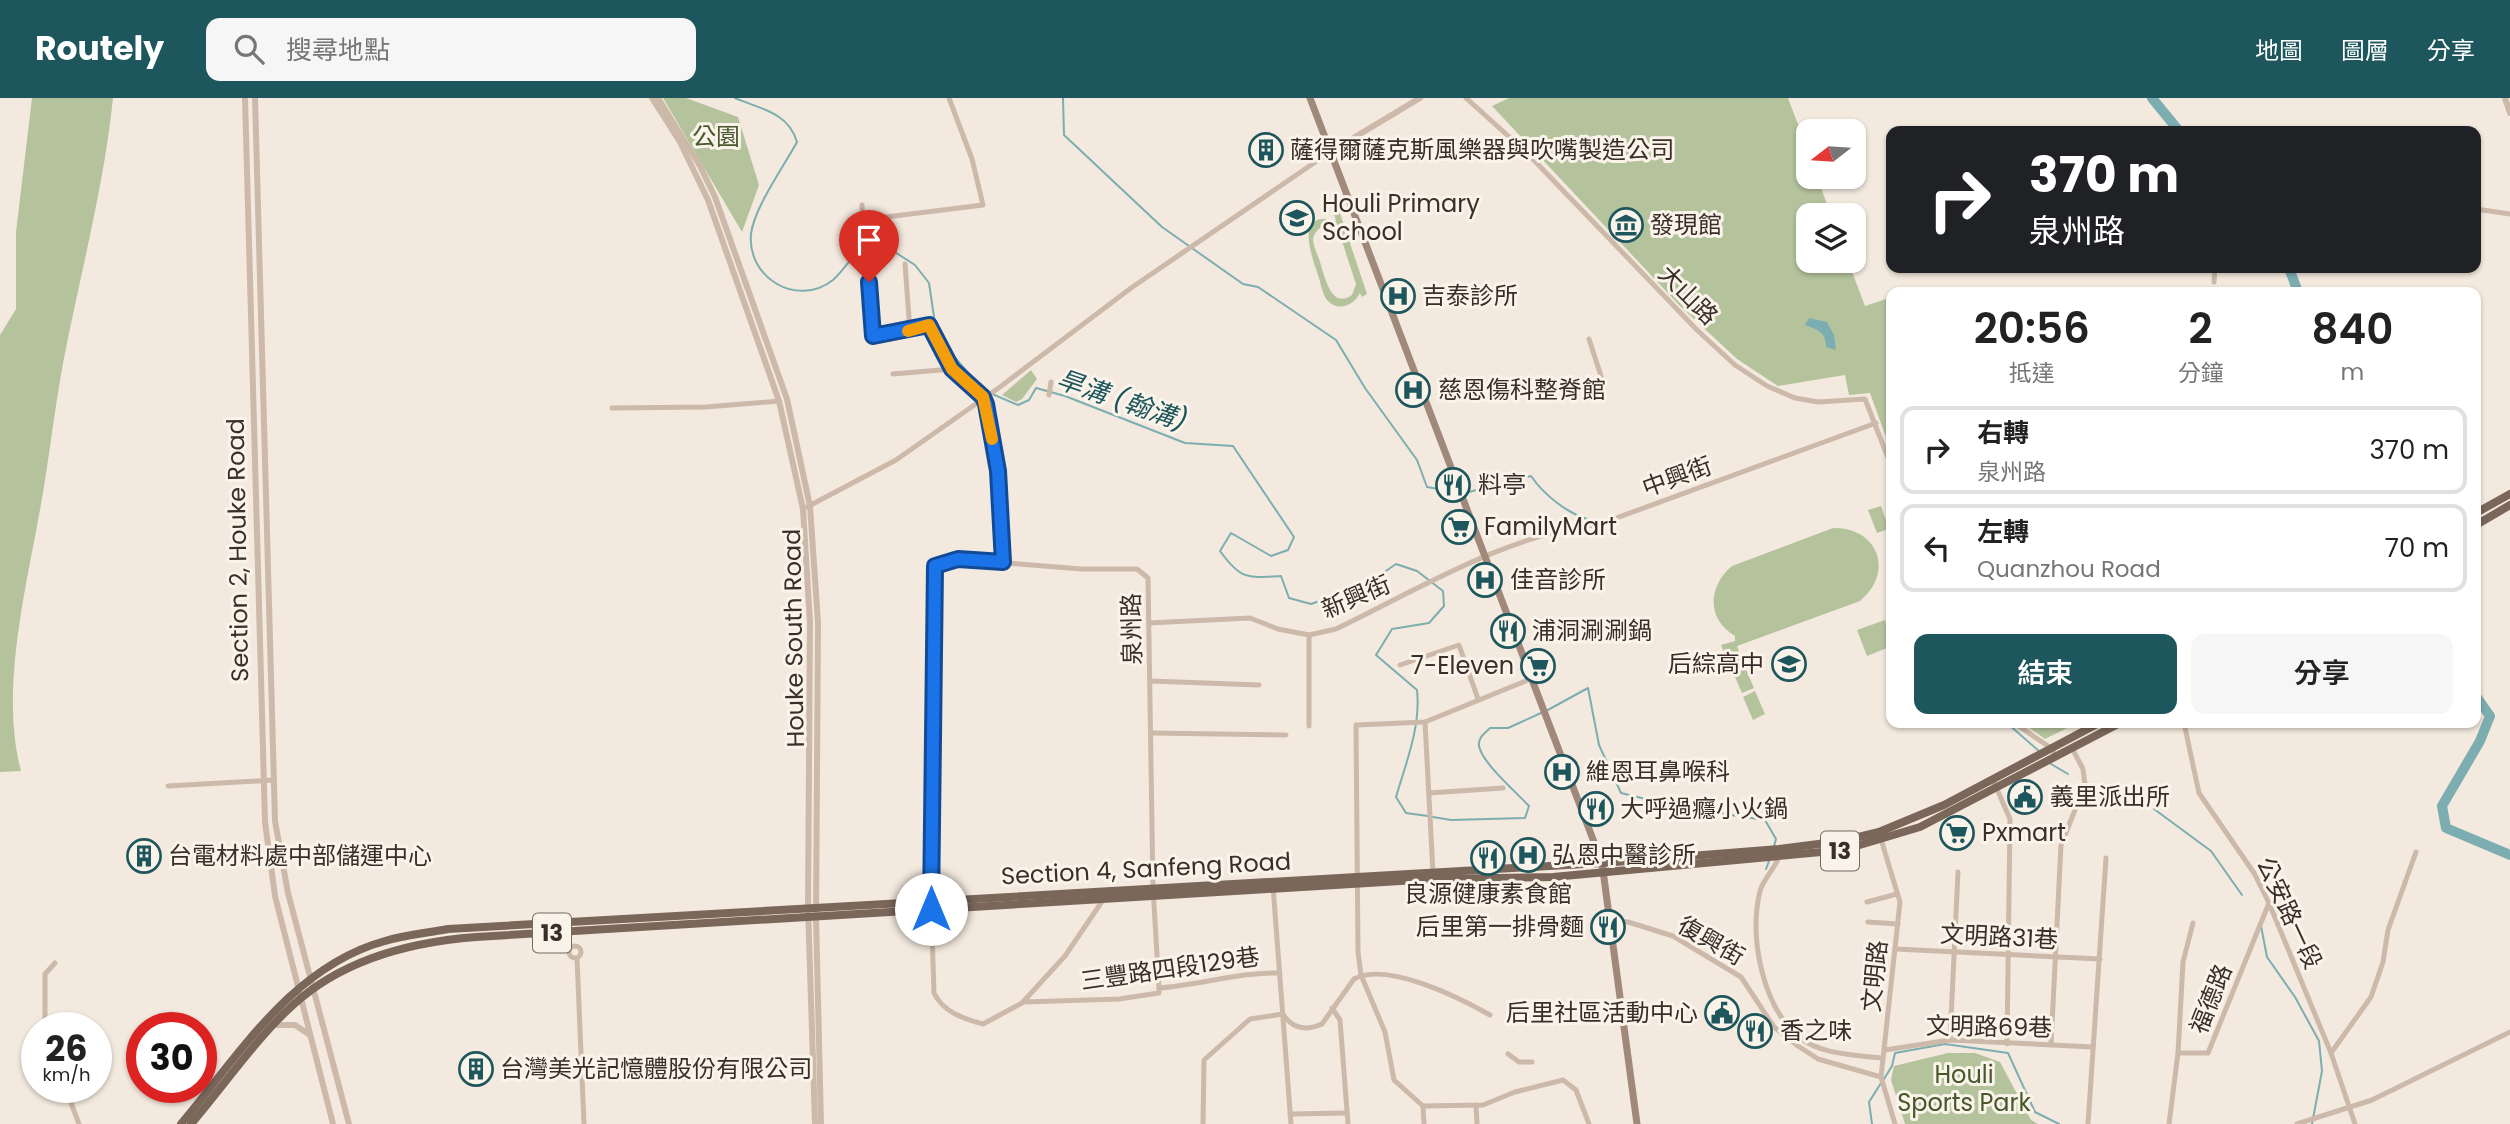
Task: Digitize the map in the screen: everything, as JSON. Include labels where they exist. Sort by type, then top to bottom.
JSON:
[{"type":"main road","points":[[1310,98],[1488,557],[1602,863],[1612,921],[1637,1124]]},
{"type":"main road","points":[[2481,510],[2510,494]]},
{"type":"main road","points":[[2481,522],[2510,505]]},
{"type":"main road","name":"13","points":[[1602,863],[1843,850],[1880,836],[1920,827],[2053,752],[2068,738],[2089,728]]},
{"type":"main road","name":"13","points":[[2053,752],[2072,748],[2110,728]]},
{"type":"main road","name":"13","points":[[1604,873],[1780,853]]},
{"type":"main road","name":"Section 4, Sanfeng Road","points":[[191,1124],[275,1025],[313,988],[359,963],[446,939],[1602,863]]},
{"type":"main road","name":"Section 4, Sanfeng Road","points":[[1433,875],[1553,877],[1604,873]]},
{"type":"main road","name":"Section 4, Sanfeng Road","points":[[181,1124],[298,988],[354,953],[384,941],[448,929],[573,921],[930,900],[1102,896]]},
{"type":"street","name":"Section 2, Houke Road","points":[[245,98],[263,781],[268,855],[300,998],[333,1124]]},
{"type":"street","name":"Section 2, Houke Road","points":[[255,98],[269,627],[279,855],[349,1124]]},
{"type":"street","name":"Houke South Road","points":[[652,98],[697,173],[783,400]]},
{"type":"street","name":"Houke South Road","points":[[657,98],[700,166],[715,197],[783,400],[806,508],[814,622],[812,917],[821,1124]]},
{"type":"street","points":[[862,220],[983,205],[972,159],[949,98]]},
{"type":"street","points":[[806,508],[896,460],[1121,296],[1330,152],[1420,98]]},
{"type":"street","name":"大山路","points":[[1466,98],[1527,153],[1688,321],[1735,365],[1767,386],[1795,398],[1818,402],[1866,399],[1886,451]]},
{"type":"street","points":[[2505,98],[2510,113]]},
{"type":"street","points":[[246,151],[256,149]]},
{"type":"street","points":[[862,205],[863,234]]},
{"type":"street","points":[[2481,210],[2510,214]]},
{"type":"street","points":[[867,255],[873,336],[910,331],[929,325],[952,369],[988,395],[998,471],[1003,562]]},
{"type":"street","points":[[905,264],[910,331]]},
{"type":"street","points":[[2214,282],[2215,273]]},
{"type":"street","points":[[1589,339],[1601,376]]},
{"type":"street","points":[[252,359],[263,359]]},
{"type":"street","points":[[893,374],[952,369]]},
{"type":"street","points":[[1049,395],[1051,382]]},
{"type":"street","points":[[612,408],[706,407],[783,400]]},
{"type":"street","name":"中興街","points":[[1488,557],[1560,530],[1600,524],[1876,423]]},
{"type":"street","name":"新興街","points":[[1149,623],[1250,618],[1278,629],[1308,635],[1336,629],[1488,557]]},
{"type":"street","name":"泉州路","points":[[930,900],[935,566],[958,559],[1142,571],[1148,578],[1154,893],[1159,988]]},
{"type":"street","points":[[260,627],[269,627]]},
{"type":"street","points":[[1308,635],[1309,726]]},
{"type":"street","points":[[1400,665],[1459,645],[1478,699]]},
{"type":"street","points":[[1532,678],[1425,722],[1357,724],[1357,880],[1361,975],[1385,1032],[1394,1080],[1423,1106],[1495,1102],[1515,1092],[1563,1080],[1576,1090],[1589,1124]]},
{"type":"street","points":[[1150,681],[1259,685]]},
{"type":"street","points":[[1425,722],[1433,875]]},
{"type":"street","points":[[2021,728],[2053,752]]},
{"type":"street","name":"公安路一段","points":[[2185,728],[2199,793],[2254,873],[2269,903],[2331,1053],[2355,1124]]},
{"type":"street","points":[[1151,733],[1286,736]]},
{"type":"street","points":[[2051,1045],[2061,845],[2085,785],[2082,769],[2068,738]]},
{"type":"street","points":[[168,786],[274,780]]},
{"type":"street","points":[[1995,784],[2010,819],[2007,1044]]},
{"type":"street","points":[[1429,793],[1503,788]]},
{"type":"street","name":"文明路","points":[[1880,836],[1897,894],[1896,950],[1881,1077],[1895,1124]]},
{"type":"street","points":[[2331,1053],[2371,997],[2383,962],[2388,930],[2416,852]]},
{"type":"street","name":"復興街","points":[[1780,853],[1768,870],[1760,891],[1758,948],[1765,978],[1778,1010],[1800,1038],[1819,1048],[1843,1054],[1882,1058]]},
{"type":"street","points":[[2088,1124],[2106,858]]},
{"type":"street","points":[[1950,1040],[1958,872]]},
{"type":"street","points":[[1273,886],[1291,1124]]},
{"type":"street","points":[[1867,902],[1897,894]]},
{"type":"street","points":[[930,900],[934,993],[938,1002],[963,1019],[983,1024],[1023,1002],[1065,956],[1102,896]]},
{"type":"street","name":"福德路","points":[[2169,1124],[2178,1053],[2208,1053],[2269,903]]},
{"type":"street","points":[[573,921],[574,946],[581,951],[577,958],[584,1124]]},
{"type":"street","name":"復興街","points":[[1612,921],[1628,922],[1673,936],[1741,977],[1774,1027],[1798,1046],[1818,1059],[1881,1077]]},
{"type":"street","points":[[1868,922],[1898,924]]},
{"type":"street","points":[[2178,1053],[2183,962],[2193,922]]},
{"type":"street","name":"文明路31巷","points":[[1896,950],[2100,960]]},
{"type":"street","points":[[45,1012],[46,974],[55,963]]},
{"type":"street","name":"三豐路四段129巷","points":[[1023,1002],[1119,999],[1159,993],[1159,988],[1197,985],[1253,972],[1280,973]]},
{"type":"street","points":[[1283,1014],[1288,1023],[1314,1028],[1322,1024],[1354,979],[1361,975],[1393,976],[1421,983],[1449,992],[1490,1015]]},
{"type":"street","points":[[1332,1008],[1340,1020],[1348,1124]]},
{"type":"street","points":[[1203,1124],[1204,1060],[1250,1019],[1283,1014]]},
{"type":"street","points":[[275,1025],[295,1025],[310,1035]]},
{"type":"street","points":[[2297,1124],[2372,1100],[2510,1032]]},
{"type":"street","name":"文明路69巷","points":[[1885,1050],[1950,1040],[2092,1047]]},
{"type":"street","points":[[1508,1054],[1519,1062],[1532,1062]]},
{"type":"street","name":"Houke South Road","points":[[815,1124],[817,1079]]},
{"type":"street","points":[[71,1103],[79,1124]]},
{"type":"street","points":[[1476,1105],[1477,1124]]},
{"type":"street","points":[[1423,1106],[1424,1124]]},
{"type":"street","points":[[1290,1114],[1347,1113]]},
{"type":"green space","points":[[32,98],[113,98],[98,196],[60,378],[17,643],[13,709],[15,741],[21,771],[0,772],[0,335],[16,309],[16,232]]},
{"type":"green space","name":"公園","points":[[663,98],[686,98],[738,117],[759,185],[742,232]]},
{"type":"green space","points":[[1509,98],[1788,98],[1796,119],[1796,189],[1821,189],[1827,203],[1796,203],[1796,273],[1853,273],[1865,306],[1886,299],[1886,437],[1870,393],[1849,395],[1845,375],[1778,386],[1737,359],[1680,306],[1492,106]]},
{"type":"green space","points":[[1333,210],[1339,210],[1367,294],[1362,297],[1360,293],[1346,306],[1332,304],[1324,296],[1310,246],[1310,227],[1314,221],[1336,221]],"holes":[[[1323,226],[1339,232],[1356,284],[1352,295],[1345,299],[1339,298],[1330,290],[1313,242],[1315,233]]]},
{"type":"green space","points":[[1031,370],[1037,379],[1022,399],[1016,402],[1002,395]]},
{"type":"green space","points":[[1881,506],[1886,530],[1877,533],[1868,510]]},
{"type":"green space","points":[[1833,528],[1849,530],[1871,543],[1879,565],[1871,589],[1860,601],[1737,646],[1743,663],[1731,668],[1721,645],[1735,641],[1735,636],[1719,621],[1714,602],[1718,583],[1724,574],[1732,566]]},
{"type":"green space","points":[[1885,620],[1886,648],[1867,656],[1857,630]]},
{"type":"green space","points":[[1744,665],[1754,688],[1742,693],[1732,670]]},
{"type":"green space","points":[[1755,691],[1765,714],[1753,720],[1743,697]]},
{"type":"green space","points":[[2030,728],[2067,728],[2045,739]]},
{"type":"green space","name":"Houli Sports Park","points":[[1948,1053],[1975,1053],[2000,1062],[2031,1120],[2038,1124],[1905,1124],[1891,1080],[1894,1066]]},
{"type":"water","points":[[1809,318],[1827,322],[1834,335],[1836,350],[1826,347],[1825,338],[1820,332],[1805,325]]},
{"type":"waterway","name":"旱溝 (翰溝)","points":[[735,98],[781,118],[788,124],[797,142],[763,200],[751,234],[752,250],[757,264],[777,284],[804,291],[819,288],[833,280],[862,248],[890,249],[915,265],[929,283],[937,337],[983,390],[1018,405],[1029,400],[1036,388],[1065,396],[1185,443],[1233,446],[1294,537],[1288,550],[1271,556],[1231,533],[1220,551],[1240,572],[1252,577],[1281,576],[1289,598],[1311,604],[1367,584],[1396,564],[1417,571],[1443,591],[1444,606],[1429,623],[1392,629],[1376,655],[1417,690],[1415,731],[1396,797],[1406,813],[1428,816]]},
{"type":"waterway","points":[[1063,98],[1064,135],[1162,227],[1243,284],[1258,287],[1336,340],[1365,388],[1417,460],[1427,487],[1456,492]]},
{"type":"waterway","points":[[2152,98],[2175,126]]},
{"type":"waterway","points":[[2291,273],[2296,287]]},
{"type":"waterway","points":[[1465,493],[1531,476],[1542,490],[1557,502],[1572,513],[1589,520]]},
{"type":"waterway","name":"旱溝 (翰溝)","points":[[1546,711],[1588,688],[1599,745],[1621,793],[1683,808],[1765,820],[1776,839],[1774,846]]},
{"type":"waterway","points":[[2481,703],[2490,716],[2480,741],[2442,806],[2446,828],[2510,855]]},
{"type":"waterway","name":"旱溝 (翰溝)","points":[[1433,817],[1451,820],[1525,818],[1529,806],[1486,761],[1479,743],[1490,728],[1508,728],[1541,713]]},
{"type":"waterway","points":[[2013,728],[2040,752]]},
{"type":"waterway","points":[[2051,764],[2068,774]]},
{"type":"waterway","points":[[2154,809],[2211,851],[2242,895]]},
{"type":"waterway","name":"旱溝 (翰溝)","points":[[1766,869],[1769,861]]},
{"type":"waterway","points":[[2261,926],[2267,957],[2295,997],[2319,1041],[2322,1071],[2312,1124]]},
{"type":"waterway","points":[[1884,1079],[1892,1066],[1895,1053],[1945,1044],[2008,1053],[2035,1112],[2059,1124]]},
{"type":"waterway","points":[[1872,1124],[1869,1102],[1881,1083]]},
{"type":"slow traffic","points":[[908,331],[929,325],[952,369],[983,397],[992,439]]},
{"type":"place","name":"薩得爾薩克斯風樂器與吹嘴製造公司","points":[[1266,150]]},
{"type":"place","name":"Houli Primary School","points":[[1297,218]]},
{"type":"place","name":"發現館","points":[[1626,225]]},
{"type":"place","name":"吉泰診所","points":[[1398,296]]},
{"type":"place","name":"慈恩傷科整脊館","points":[[1413,390]]},
{"type":"place","name":"料亭","points":[[1453,485]]},
{"type":"place","name":"FamilyMart","points":[[1459,527]]},
{"type":"place","name":"佳音診所","points":[[1485,580]]},
{"type":"place","name":"浦洞涮涮鍋","points":[[1508,631]]},
{"type":"place","name":"后綜高中","points":[[1789,664]]},
{"type":"place","name":"7-Eleven","points":[[1538,666]]},
{"type":"place","name":"維恩耳鼻喉科","points":[[1562,772]]},
{"type":"place","name":"義里派出所","points":[[2025,797]]},
{"type":"place","name":"大呼過癮小火鍋","points":[[1596,809]]},
{"type":"place","name":"Pxmart","points":[[1957,833]]},
{"type":"place","name":"弘恩中醫診所","points":[[1528,855]]},
{"type":"place","name":"台電材料處中部儲運中心","points":[[144,856]]},
{"type":"place","name":"良源健康素食館","points":[[1488,858]]},
{"type":"place","name":"后里第一排骨麵","points":[[1608,927]]},
{"type":"place","name":"后里社區活動中心","points":[[1722,1013]]},
{"type":"place","name":"香之味","points":[[1755,1031]]},
{"type":"place","name":"台灣美光記憶體股份有限公司","points":[[476,1069]]},
{"type":"route","points":[[869,282],[873,336],[910,331],[929,325],[952,369],[983,397],[998,471],[1003,562],[958,559],[935,566],[931,909]]}]
